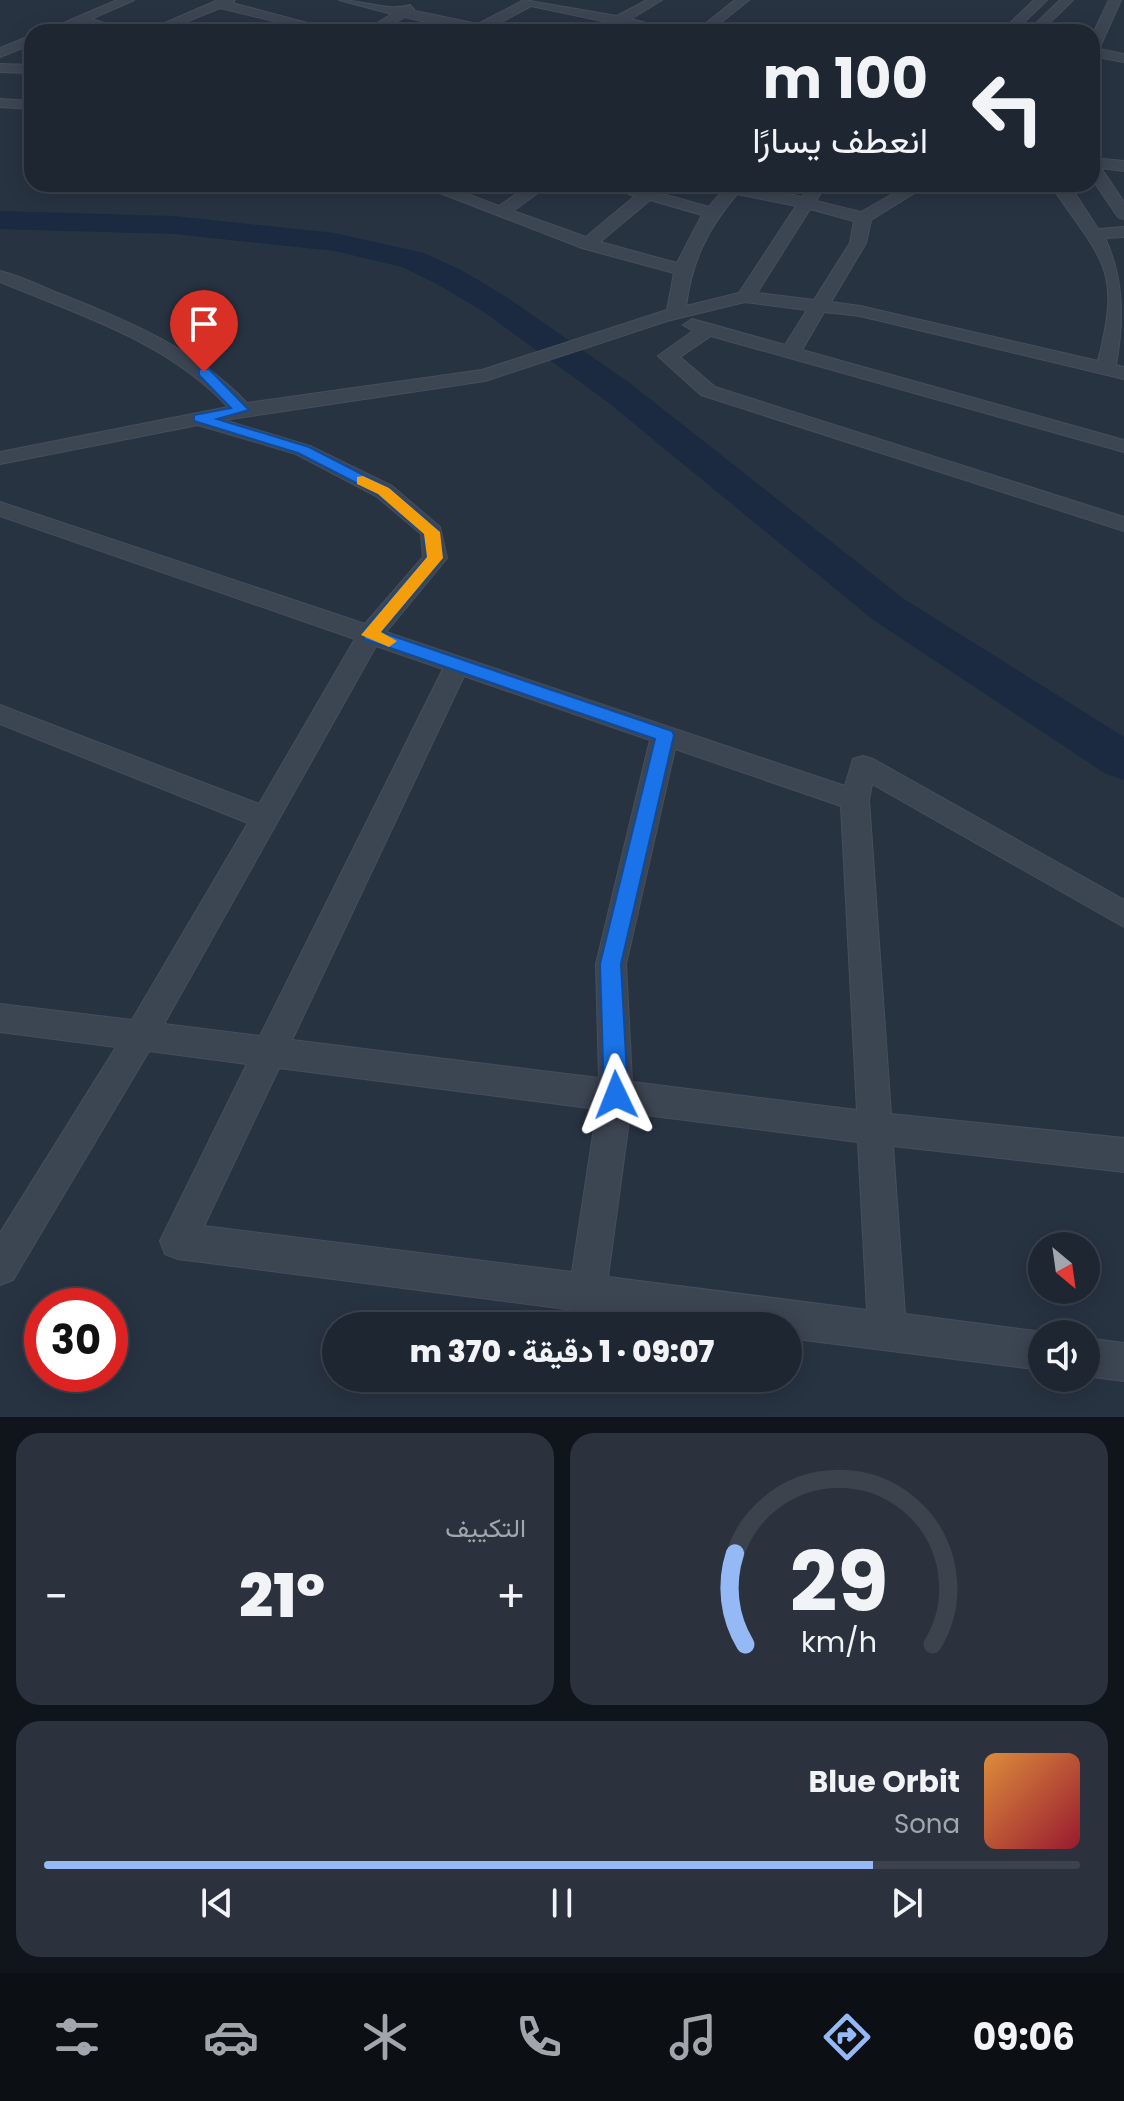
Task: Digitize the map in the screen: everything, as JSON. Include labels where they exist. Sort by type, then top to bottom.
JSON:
[{"type":"street","points":[[68,24],[128,0]]},
{"type":"street","points":[[345,0],[452,24]]},
{"type":"street","points":[[382,24],[428,0]]},
{"type":"street","points":[[618,21],[656,0]]},
{"type":"street","points":[[712,24],[743,0]]},
{"type":"street","points":[[1016,24],[1041,0]]},
{"type":"street","points":[[1042,24],[1067,0]]},
{"type":"street","points":[[487,24],[531,1],[633,24]]},
{"type":"street","points":[[170,24],[224,2],[301,24]]},
{"type":"street","points":[[1100,37],[1116,8]]},
{"type":"street","points":[[77,20],[94,24]]},
{"type":"street","points":[[287,24],[292,22]]},
{"type":"street","points":[[2,49],[24,41]]},
{"type":"street","points":[[2,49],[24,54]]},
{"type":"street","points":[[1100,53],[1124,58]]},
{"type":"street","points":[[0,68],[24,69]]},
{"type":"street","points":[[0,75],[24,76]]},
{"type":"street","points":[[0,105],[24,106]]},
{"type":"street","points":[[1100,165],[1124,166]]},
{"type":"street","points":[[1100,177],[1124,214]]},
{"type":"street","points":[[446,192],[588,244],[682,270]]},
{"type":"street","points":[[500,212],[530,192]]},
{"type":"street","points":[[588,244],[649,192]]},
{"type":"street","points":[[660,192],[712,213]]},
{"type":"street","points":[[662,318],[697,230],[729,192]]},
{"type":"street","points":[[759,192],[863,218],[907,192]]},
{"type":"street","points":[[745,297],[813,192]]},
{"type":"street","points":[[0,458],[242,410],[485,375],[662,318],[745,297],[860,311],[1115,371],[1122,303],[1119,283],[1065,192]]},
{"type":"street","points":[[790,353],[858,243],[863,218]]},
{"type":"street","points":[[1092,234],[1124,232]]},
{"type":"street","points":[[0,276],[149,341],[204,372],[242,410]]},
{"type":"street","points":[[662,318],[1124,446]]},
{"type":"street","points":[[707,330],[668,356],[708,391],[1124,524]]},
{"type":"street","points":[[0,1267],[140,1037],[370,635],[435,558],[432,532],[384,491],[303,450],[199,418]]},
{"type":"street","points":[[0,509],[855,800]]},
{"type":"street","points":[[457,665],[178,1241],[1028,1349]]},
{"type":"street","points":[[0,714],[265,818]]},
{"type":"street","points":[[587,1293],[616,1095],[611,964],[665,735]]},
{"type":"street","points":[[887,1331],[855,800],[863,766],[1124,915]]},
{"type":"street","points":[[0,1018],[875,1128],[1124,1155]]},
{"type":"street","points":[[1100,1359],[1124,1362]]},
{"type":"waterway","points":[[0,220],[174,225],[335,242],[413,260],[449,277],[496,305],[618,392],[888,609],[1124,761]]},
{"type":"slow traffic","points":[[363,481],[384,491],[432,532],[435,558],[370,635],[389,641]]},
{"type":"route","points":[[204,372],[242,410],[199,418],[250,431],[303,450],[384,491],[432,532],[435,558],[370,635],[665,735],[611,964],[616,1095]]}]
